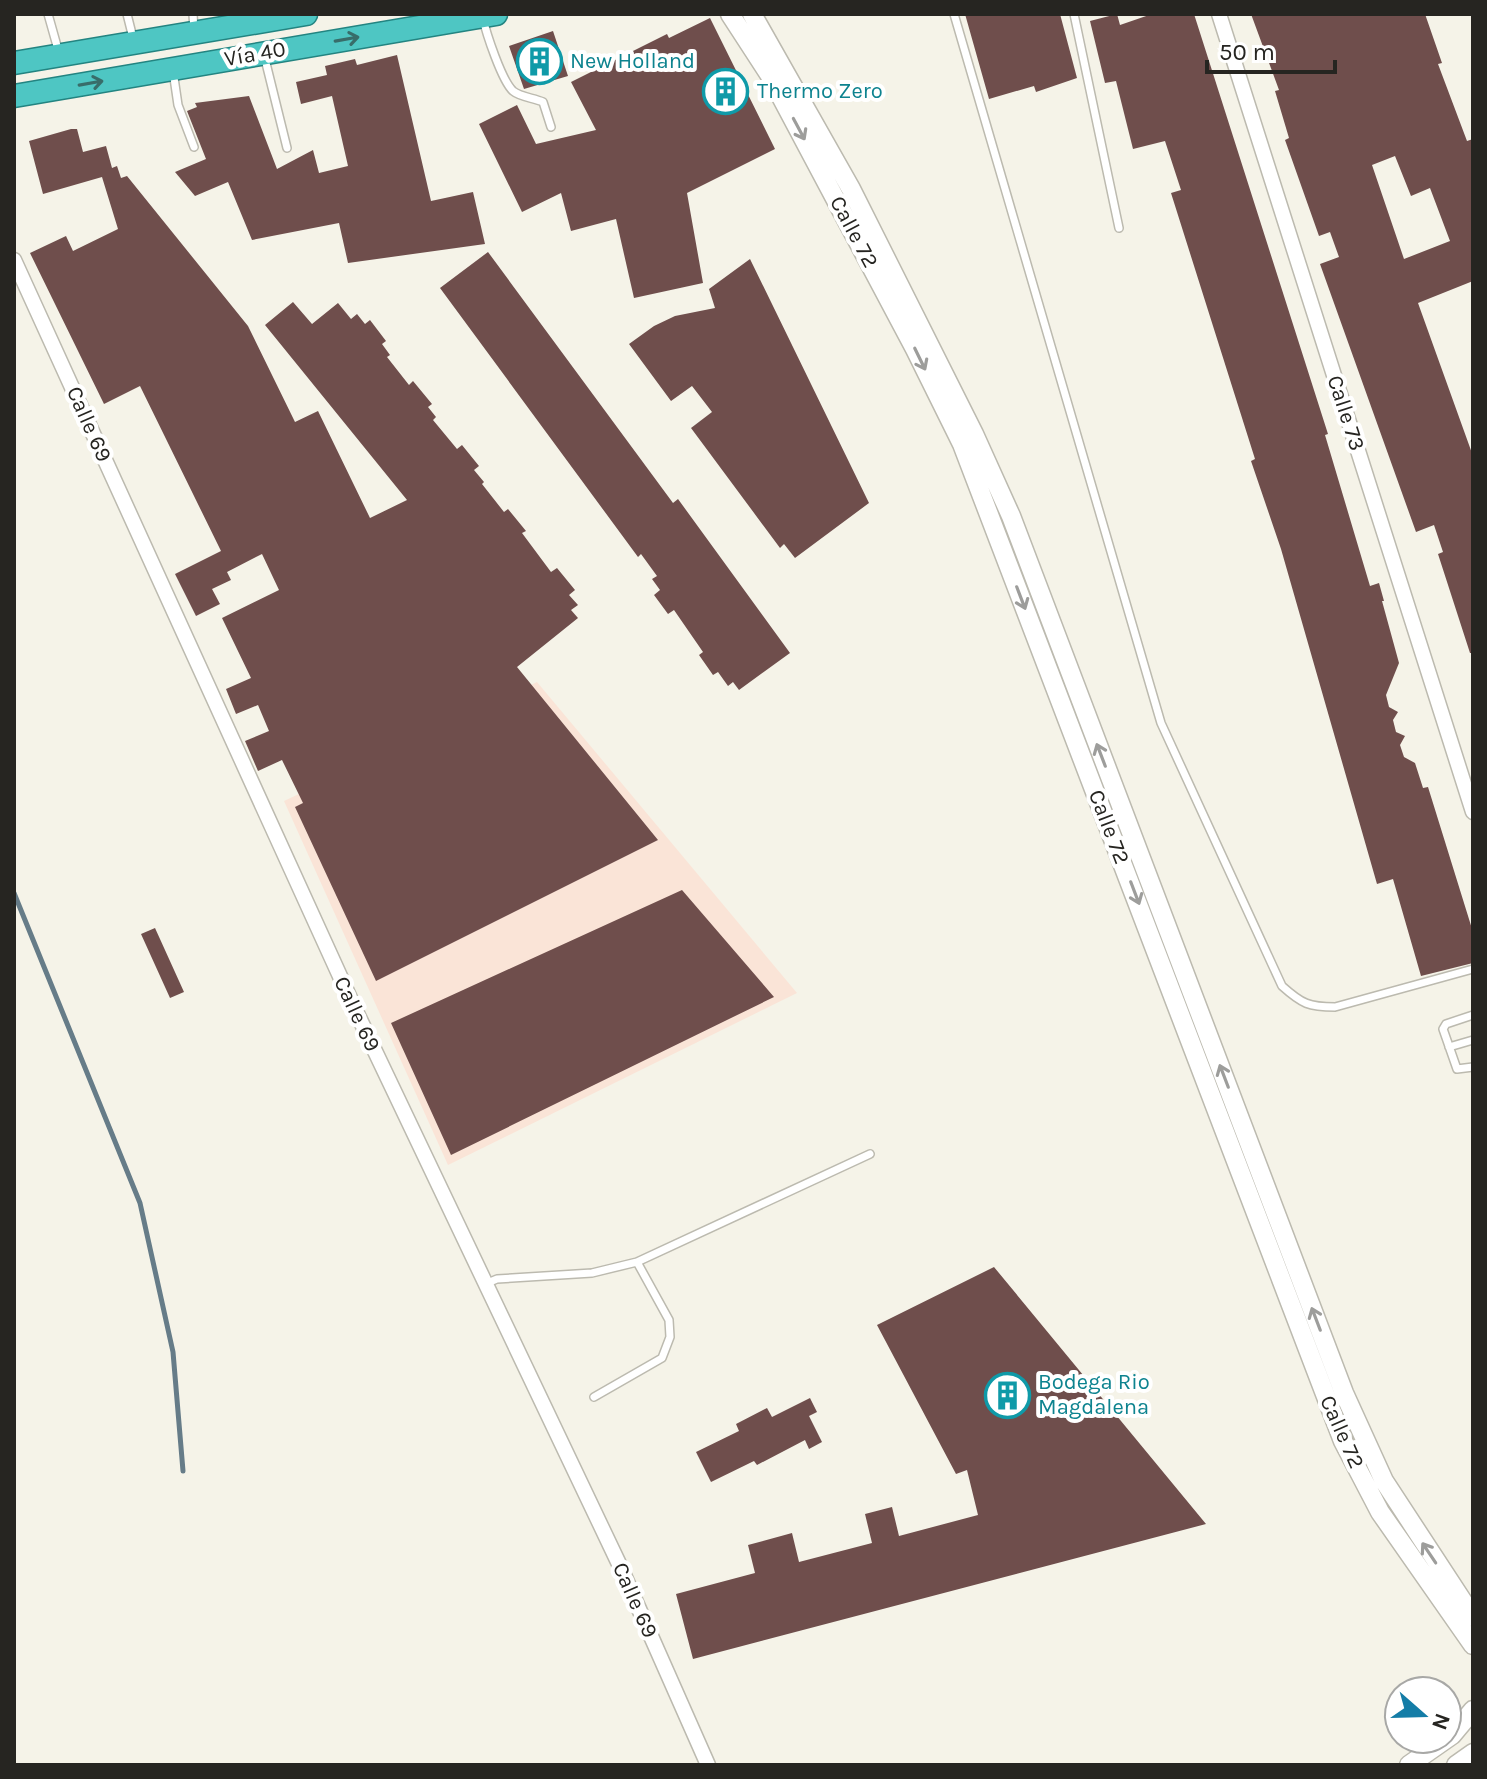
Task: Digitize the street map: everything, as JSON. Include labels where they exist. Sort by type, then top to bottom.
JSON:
[{"type":"highway","name":"Vía 40","points":[[14,63],[134,44],[194,24],[306,14]]},
{"type":"highway","name":"Vía 40","points":[[14,96],[489,15]]},
{"type":"main road","name":"Calle 72","points":[[730,14],[769,74],[888,296],[962,444],[1343,1441],[1380,1512],[1473,1645]]},
{"type":"main road","name":"Calle 72","points":[[752,14],[851,189],[974,434],[1011,516],[1344,1393],[1384,1481],[1421,1542],[1473,1617]]},
{"type":"main road","points":[[1409,1765],[1452,1735],[1473,1710]]},
{"type":"main road","points":[[1456,1765],[1473,1753]]},
{"type":"street","name":"Calle 73","points":[[1219,14],[1473,812]]},
{"type":"street","name":"Calle 69","points":[[14,260],[354,1007],[620,1566],[708,1765]]},
{"type":"lane","points":[[48,14],[59,56]]},
{"type":"lane","points":[[127,14],[134,44]]},
{"type":"lane","points":[[954,14],[1161,723],[1282,986],[1312,1007],[1335,1007],[1473,969]]},
{"type":"lane","points":[[1074,14],[1119,228]]},
{"type":"lane","points":[[489,15],[487,37],[509,85],[514,93],[543,102],[551,127]]},
{"type":"lane","points":[[263,53],[287,148]]},
{"type":"lane","points":[[173,68],[178,105],[194,147]]},
{"type":"lane","points":[[1473,1015],[1443,1026],[1457,1069],[1473,1067]]},
{"type":"lane","points":[[1449,1047],[1473,1040]]},
{"type":"lane","points":[[485,1284],[497,1279],[592,1273],[637,1262],[870,1154]]},
{"type":"lane","points":[[594,1397],[662,1358],[670,1337],[669,1320],[637,1262]]},
{"type":"shaded area","points":[[537,682],[797,993],[448,1165],[284,801]]},
{"type":"building","points":[[965,14],[1060,14],[1077,78],[1036,92],[1034,86],[989,99]]},
{"type":"building","points":[[1117,14],[1120,25],[1152,14],[1194,14],[1328,434],[1325,435],[1370,586],[1379,583],[1399,663],[1386,695],[1389,707],[1398,712],[1393,720],[1396,732],[1405,736],[1400,745],[1404,757],[1415,763],[1423,788],[1428,787],[1473,932],[1473,963],[1421,976],[1393,879],[1377,884],[1281,549],[1251,461],[1255,459],[1171,193],[1181,190],[1165,141],[1133,149],[1116,81],[1105,83],[1090,21]]},
{"type":"building","points":[[1251,14],[1425,14],[1442,63],[1438,64],[1467,141],[1473,139],[1473,281],[1418,303],[1473,456],[1473,653],[1470,653],[1438,554],[1443,552],[1434,525],[1416,532],[1320,264],[1339,257],[1330,232],[1319,236],[1285,140],[1289,138],[1275,91],[1279,90]],"holes":[[[1395,156],[1411,196],[1430,188],[1450,241],[1404,259],[1372,165]]]},
{"type":"building","points":[[710,18],[775,149],[687,193],[703,283],[634,298],[616,219],[571,231],[561,193],[522,212],[479,124],[517,105],[536,144],[596,130],[571,82],[667,34],[669,38]]},
{"type":"building","name":"New Holland","points":[[553,31],[568,76],[524,89],[509,46]]},
{"type":"building","points":[[397,55],[431,201],[473,192],[485,244],[348,263],[339,223],[252,240],[228,182],[195,196],[175,172],[206,159],[187,111],[197,107],[195,103],[249,96],[277,169],[313,150],[319,173],[348,166],[332,96],[301,104],[296,82],[327,75],[325,66],[355,59],[357,65]]},
{"type":"building","points":[[77,129],[83,152],[106,146],[112,168],[117,166],[121,178],[127,176],[248,326],[295,422],[318,411],[370,518],[407,500],[265,325],[293,302],[312,324],[338,303],[351,319],[357,314],[365,324],[370,320],[386,341],[382,344],[390,355],[387,357],[409,385],[413,381],[432,404],[428,407],[436,417],[433,420],[457,449],[462,445],[479,466],[474,470],[484,482],[482,484],[504,512],[508,509],[526,531],[522,533],[551,572],[557,568],[575,590],[569,595],[578,605],[571,610],[578,618],[517,667],[658,840],[376,981],[295,807],[303,803],[282,760],[258,771],[245,741],[269,731],[258,705],[236,714],[226,689],[251,678],[222,618],[279,590],[262,554],[227,572],[231,580],[212,589],[220,604],[196,616],[175,574],[221,551],[140,386],[104,404],[30,253],[66,236],[73,251],[118,229],[102,177],[43,194],[29,141]]},
{"type":"building","points":[[488,252],[673,503],[678,499],[790,653],[739,690],[733,682],[728,686],[718,672],[713,675],[699,655],[703,652],[674,610],[668,614],[654,595],[660,590],[652,579],[657,576],[641,554],[638,557],[440,288]]},
{"type":"building","points":[[750,259],[869,503],[795,558],[784,544],[780,548],[691,428],[712,412],[692,386],[671,401],[629,344],[675,316],[715,308],[709,289]]},
{"type":"building","points":[[682,890],[774,997],[451,1155],[391,1023]]},
{"type":"building","points":[[155,928],[184,992],[170,998],[141,934]]},
{"type":"building","name":"Bodega Rio Magdalena","points":[[994,1267],[1206,1524],[693,1659],[676,1594],[755,1573],[748,1545],[792,1533],[799,1562],[872,1543],[865,1514],[892,1507],[899,1536],[978,1515],[967,1470],[956,1474],[877,1325]]},
{"type":"building","points":[[810,1398],[817,1412],[809,1416],[822,1442],[809,1449],[805,1440],[757,1465],[754,1461],[711,1482],[696,1452],[739,1431],[736,1424],[767,1408],[772,1417]]},
{"type":"waterway","points":[[14,893],[140,1203],[173,1352],[183,1471]]},
{"type":"place","name":"New Holland","points":[[539,61]]},
{"type":"place","name":"Thermo Zero","points":[[726,91]]},
{"type":"place","name":"Bodega Rio Magdalena","points":[[1007,1395]]}]
